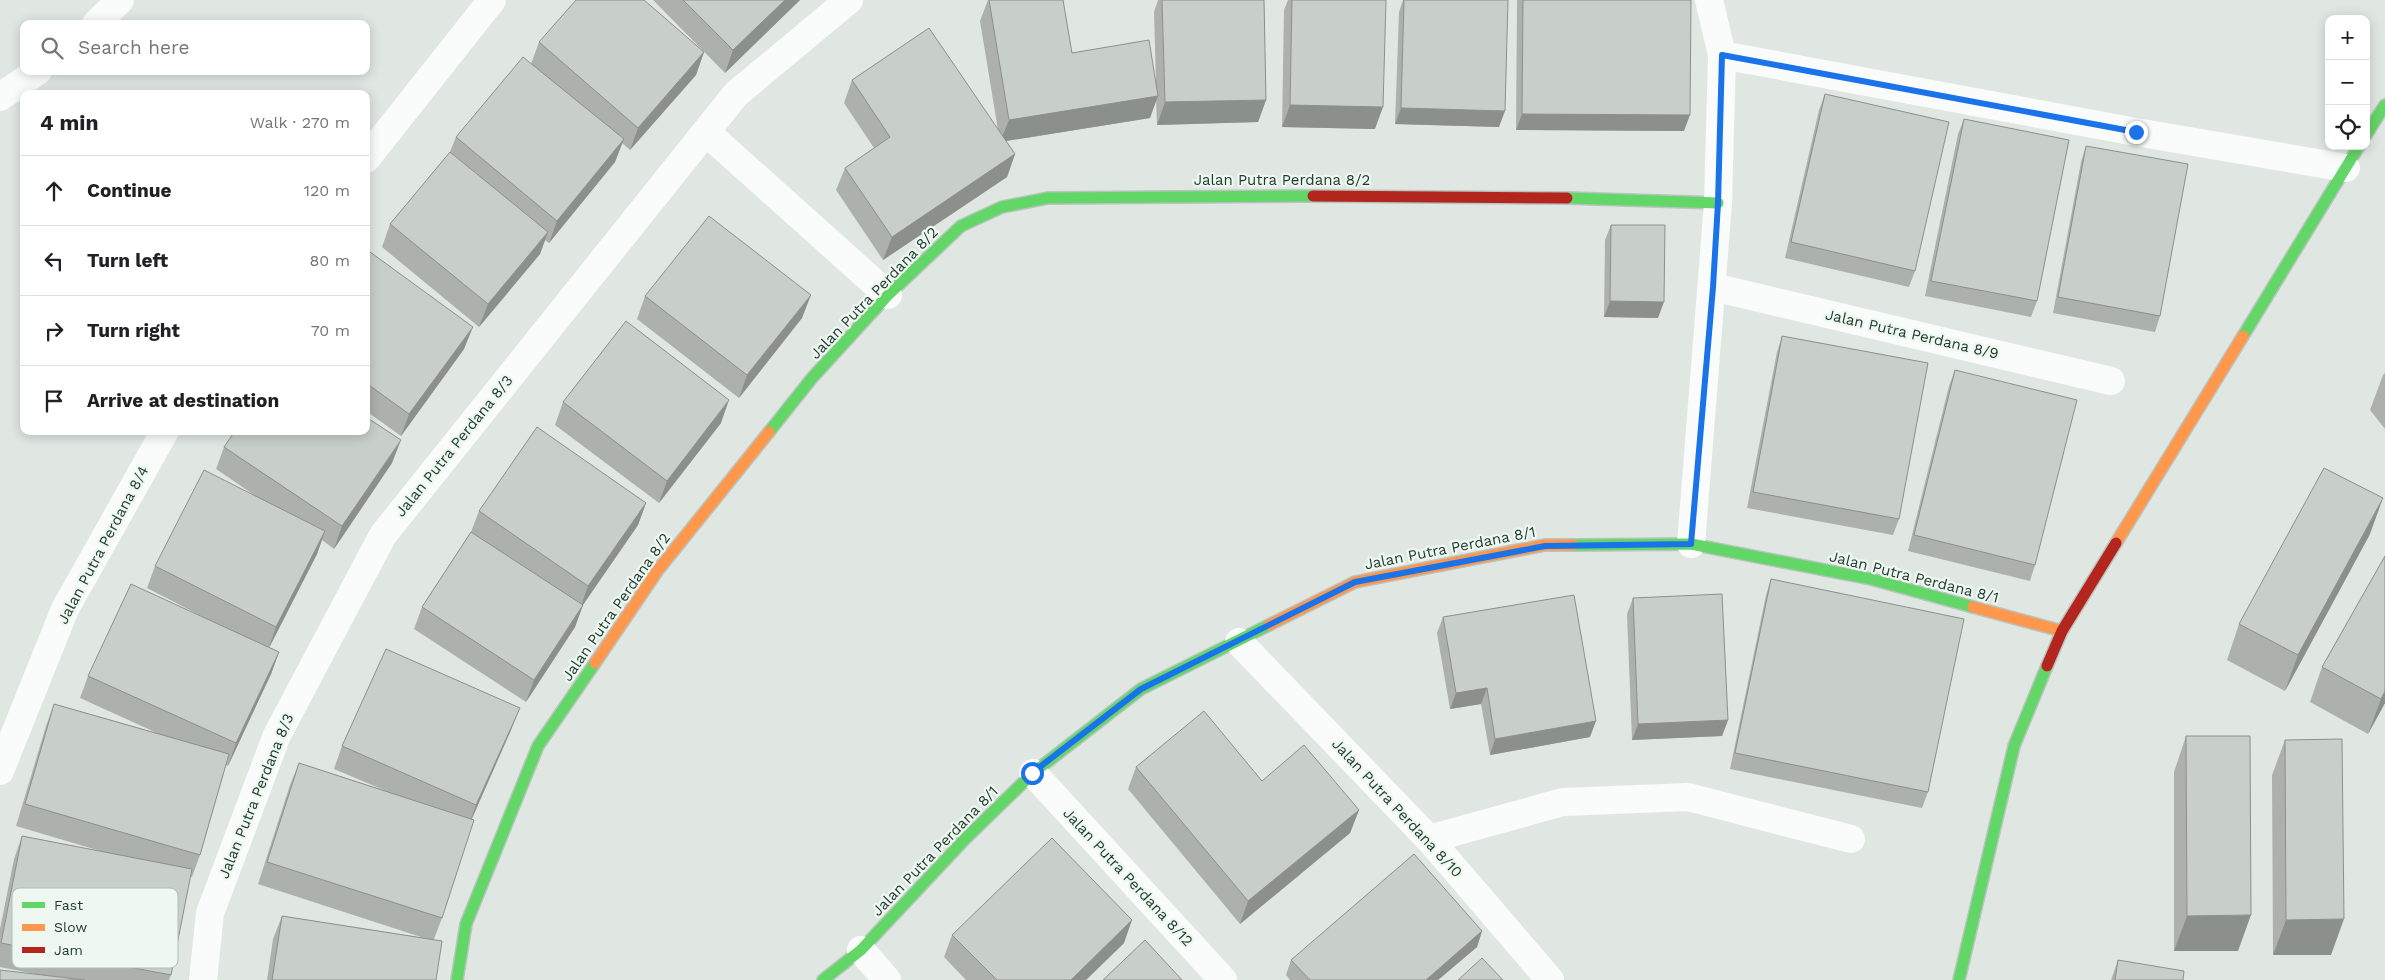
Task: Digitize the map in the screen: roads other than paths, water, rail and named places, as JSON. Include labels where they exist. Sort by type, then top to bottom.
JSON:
[{"type":"street","points":[[100,20],[120,0]]},
{"type":"street","points":[[370,153],[492,0]]},
{"type":"street","name":"Jalan Putra Perdana 8/3","points":[[204,980],[210,913],[277,735],[383,535],[736,94],[849,0]]},
{"type":"street","points":[[1691,544],[1713,287],[1718,203],[1722,55],[1709,0]]},
{"type":"street","points":[[1722,55],[2154,135],[2353,157],[2062,631],[2014,746],[1959,980]]},
{"type":"street","points":[[0,97],[32,75]]},
{"type":"street","points":[[2370,129],[2385,105]]},
{"type":"street","points":[[706,132],[888,295]]},
{"type":"street","name":"Jalan Putra Perdana 8/2","points":[[457,980],[466,924],[538,746],[658,570],[812,378],[888,295],[961,226],[1002,207],[1048,198],[1349,194],[1565,197],[1718,203]]},
{"type":"street","name":"Jalan Putra Perdana 8/9","points":[[1713,287],[2111,381]]},
{"type":"street","name":"Jalan Putra Perdana 8/4","points":[[0,771],[66,609],[163,435]]},
{"type":"street","name":"Jalan Putra Perdana 8/1","points":[[823,980],[861,950],[965,840],[1032,773],[1141,689],[1355,582],[1545,546],[1691,544],[1871,579],[2062,631]]},
{"type":"street","name":"Jalan Putra Perdana 8/10","points":[[1238,642],[1430,840],[1550,980]]},
{"type":"street","name":"Jalan Putra Perdana 8/12","points":[[1032,773],[1223,980]]},
{"type":"street","points":[[1430,840],[1563,802],[1688,796],[1850,839]]},
{"type":"street","points":[[861,950],[887,980]]}]
